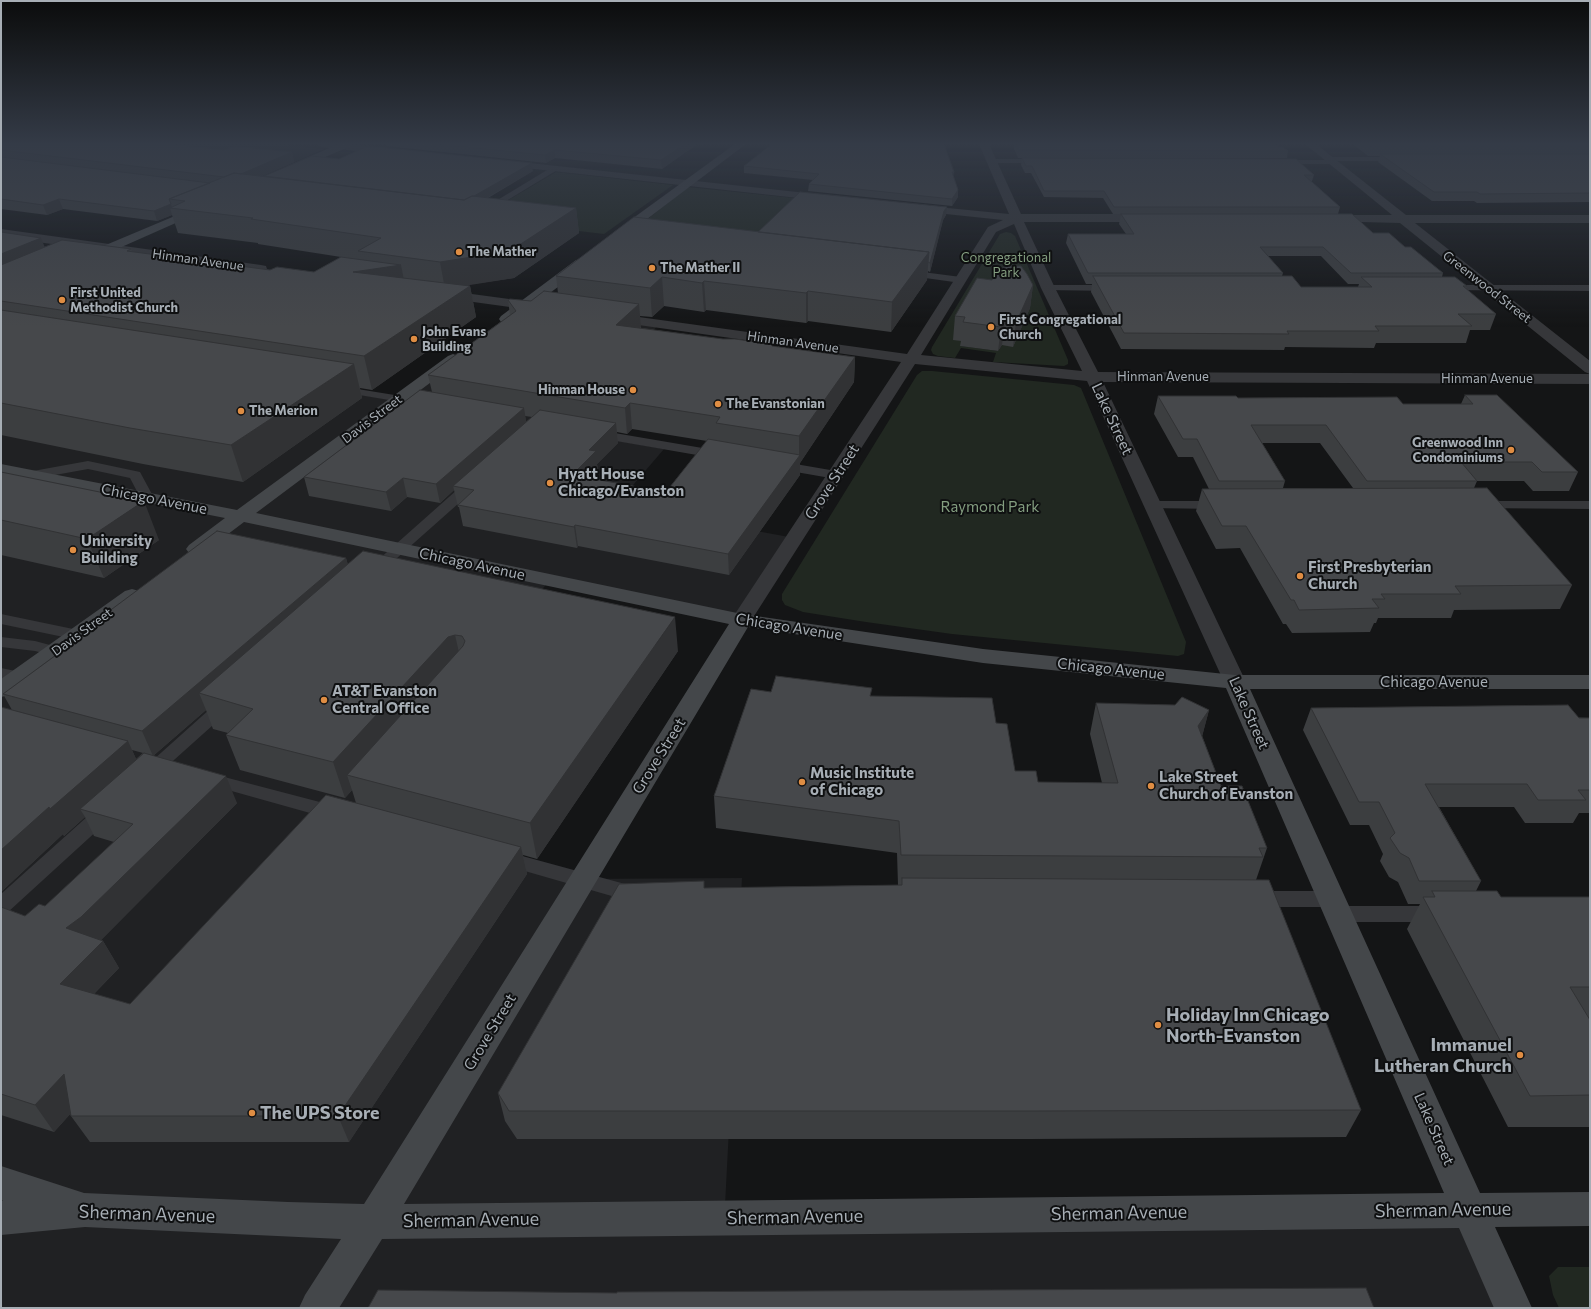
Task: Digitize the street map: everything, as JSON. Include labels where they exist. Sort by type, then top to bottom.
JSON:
[{"type":"street","points":[[77,262],[208,205]]},
{"type":"street","points":[[617,240],[660,205]]},
{"type":"street","name":"Lake Street","points":[[1011,205],[1048,288],[1093,377],[1235,682],[1513,1308]]},
{"type":"street","name":"Greenwood Street","points":[[1384,205],[1590,369]]},
{"type":"street","points":[[904,206],[1016,218],[1164,218]]},
{"type":"street","name":"Grove Street","points":[[318,1308],[420,1147],[742,620],[911,359],[992,230],[1016,218]]},
{"type":"street","points":[[1314,219],[1590,219]]},
{"type":"street","name":"Hinman Avenue","points":[[1,233],[277,271]]},
{"type":"street","points":[[492,329],[591,256]]},
{"type":"street","points":[[425,292],[552,309]]},
{"type":"street","name":"Hinman Avenue","points":[[599,316],[911,359],[1093,377],[1590,379]]},
{"type":"street","name":"Davis Street","points":[[178,562],[468,348]]},
{"type":"street","name":"Chicago Avenue","points":[[1,469],[242,516],[742,620],[983,656],[1235,682],[1590,682]]},
{"type":"street","name":"Davis Street","points":[[5,683],[55,651],[146,585]]},
{"type":"street","points":[[1,1183],[85,1210]]},
{"type":"street","name":"Sherman Avenue","points":[[1,1218],[85,1210],[288,1220],[372,1222],[1590,1208]]},
{"type":"lane","points":[[474,216],[493,205]]},
{"type":"lane","points":[[899,272],[961,280]]},
{"type":"lane","points":[[1048,288],[1121,288]]},
{"type":"lane","points":[[1435,288],[1590,288]]},
{"type":"lane","points":[[330,388],[422,403]]},
{"type":"lane","points":[[586,432],[727,456]]},
{"type":"lane","points":[[767,463],[836,475]]},
{"type":"lane","points":[[365,578],[482,474]]},
{"type":"lane","points":[[1466,504],[1590,504]]},
{"type":"lane","points":[[1152,505],[1230,505]]},
{"type":"lane","points":[[1,619],[78,635]]},
{"type":"lane","points":[[1,642],[35,646],[55,651]]},
{"type":"lane","points":[[135,786],[235,696]]},
{"type":"lane","points":[[136,759],[347,813]]},
{"type":"lane","points":[[1,906],[117,801]]},
{"type":"lane","points":[[485,853],[636,894],[652,895]]},
{"type":"lane","points":[[1240,899],[1335,907],[1456,914]]},
{"type":"shaded area","points":[[529,305],[661,323],[548,428],[664,449],[616,505],[789,537],[739,617],[551,579],[344,818],[572,879],[742,878],[724,1225],[1461,1217],[1501,1308],[1,1308],[1,1218],[83,1210],[1,1183],[1,341],[9,337],[399,401]]},
{"type":"green space","points":[[500,205],[645,205],[604,234],[528,225],[471,222]]},
{"type":"green space","points":[[665,205],[787,205],[739,250],[626,236]]},
{"type":"green space","name":"Congregational Park","points":[[1006,232],[1015,236],[1068,360],[1068,364],[1064,366],[993,362],[996,353],[961,348],[955,358],[933,354],[931,350],[932,347],[1000,234]],"holes":[[[953,339],[1002,345],[998,351],[961,346],[963,341]]]},
{"type":"green space","name":"Raymond Park","points":[[922,371],[1074,385],[1081,388],[1186,642],[1184,654],[1178,656],[952,634],[803,612],[785,605],[782,600],[782,594],[917,375]]},
{"type":"green space","points":[[1558,1267],[1590,1267],[1590,1308],[1559,1308],[1553,1295],[1549,1276]]},
{"type":"building","points":[[107,205],[168,205],[154,211]]},
{"type":"building","points":[[176,205],[551,205],[576,208],[510,251],[440,262],[358,251],[381,238],[251,219],[253,218],[170,208]]},
{"type":"building","points":[[786,205],[928,205],[947,207],[944,211],[930,263],[928,262],[929,252],[758,232]]},
{"type":"building","points":[[1113,205],[1338,205],[1340,207],[1114,207]]},
{"type":"building","points":[[1121,214],[1352,214],[1373,233],[1389,233],[1405,247],[1411,247],[1443,273],[1351,273],[1323,247],[1260,247],[1283,273],[1088,273],[1068,234],[1134,234]]},
{"type":"building","points":[[634,217],[929,252],[892,302],[808,291],[806,293],[704,281],[702,283],[662,277],[650,288],[556,276]]},
{"type":"building","points":[[1,232],[41,238],[1,254]]},
{"type":"building","points":[[62,240],[131,249],[127,251],[270,270],[277,267],[314,272],[341,257],[401,265],[353,272],[470,286],[364,356],[1,301],[1,265]]},
{"type":"building","points":[[1008,266],[1021,266],[1033,285],[1016,323],[1005,321],[1001,327],[963,322],[965,317],[955,316],[977,278],[992,280],[997,270]]},
{"type":"building","points":[[1093,276],[1292,276],[1301,287],[1372,287],[1361,277],[1455,277],[1467,286],[1463,286],[1496,314],[1458,314],[1472,326],[1375,326],[1379,331],[1287,331],[1289,334],[1124,333]]},
{"type":"building","points":[[544,291],[639,304],[616,325],[723,339],[735,339],[772,344],[772,346],[855,357],[799,436],[716,423],[720,417],[630,403],[625,408],[428,375],[516,311],[508,300],[531,301]]},
{"type":"building","points":[[1,310],[354,364],[231,445],[130,428],[1,403]]},
{"type":"building","points":[[420,390],[524,408],[436,484],[403,478],[386,492],[304,477]]},
{"type":"building","points":[[1465,395],[1497,395],[1578,472],[1542,472],[1532,462],[1461,462],[1477,481],[1367,481],[1326,425],[1251,425],[1285,481],[1219,481],[1197,439],[1183,439],[1158,396],[1236,396],[1238,398],[1397,397],[1403,404],[1473,404]]},
{"type":"building","points":[[540,410],[616,423],[589,450],[596,451],[572,475],[666,492],[708,439],[800,455],[728,554],[575,525],[574,527],[458,505],[474,490],[453,486]]},
{"type":"building","points":[[1,472],[144,501],[87,539],[1,520]]},
{"type":"building","points":[[1487,488],[1572,585],[1455,586],[1461,594],[1381,594],[1385,599],[1372,599],[1379,608],[1299,610],[1294,600],[1291,600],[1246,526],[1222,526],[1202,489]]},
{"type":"building","points":[[217,531],[346,558],[142,731],[3,694],[112,614],[108,612]]},
{"type":"building","points":[[363,551],[675,617],[530,823],[347,775],[463,646],[465,641],[462,636],[455,635],[448,637],[333,762],[226,735],[253,709],[199,693]]},
{"type":"building","points":[[776,676],[872,688],[870,696],[992,698],[996,723],[1007,724],[1015,771],[1036,771],[1038,782],[1118,783],[1096,703],[1175,705],[1182,697],[1209,710],[1198,726],[1221,786],[1242,786],[1267,848],[1259,848],[1263,857],[901,855],[899,821],[714,796],[751,689],[771,692]]},
{"type":"building","points":[[1568,705],[1579,718],[1590,718],[1590,790],[1578,790],[1586,800],[1538,800],[1527,784],[1425,784],[1481,881],[1419,881],[1409,858],[1400,853],[1390,838],[1395,833],[1379,802],[1359,802],[1311,708]]},
{"type":"building","points":[[1,707],[128,741],[50,809],[49,807],[1,850]]},
{"type":"building","points":[[144,753],[226,776],[81,917],[66,928],[103,941],[60,984],[130,1004],[326,795],[521,847],[338,1116],[71,1116],[64,1074],[35,1105],[1,1094],[1,907],[25,916],[39,904],[45,906],[133,824],[80,809]]},
{"type":"building","points":[[902,878],[1269,880],[1361,1110],[509,1111],[498,1093],[619,884],[704,881],[704,888],[902,885]]},
{"type":"building","name":"Immanuel Lutheran Church","points":[[1432,891],[1497,891],[1501,897],[1590,897],[1590,987],[1570,987],[1590,1020],[1590,1095],[1530,1096],[1423,897],[1435,897]]},
{"type":"building","points":[[1366,1288],[1374,1308],[368,1308],[378,1290],[617,1293]]},
{"type":"place","name":"The Mather","points":[[459,252]]},
{"type":"place","name":"The Mather II","points":[[652,268]]},
{"type":"place","name":"First United Methodist Church","points":[[62,300]]},
{"type":"place","name":"First Congregational Church","points":[[991,327]]},
{"type":"place","name":"John Evans Building","points":[[414,339]]},
{"type":"place","name":"Hinman House","points":[[633,390]]},
{"type":"place","name":"The Evanstonian","points":[[718,404]]},
{"type":"place","name":"The Merion","points":[[241,411]]},
{"type":"place","name":"Greenwood Inn Condominiums","points":[[1511,450]]},
{"type":"place","name":"Hyatt House Chicago/Evanston","points":[[550,483]]},
{"type":"place","name":"University Building","points":[[73,550]]},
{"type":"place","name":"First Presbyterian Church","points":[[1300,576]]},
{"type":"place","name":"AT&T Evanston Central Office","points":[[324,700]]},
{"type":"place","name":"Music Institute of Chicago","points":[[802,782]]},
{"type":"place","name":"Lake Street Church of Evanston","points":[[1151,786]]},
{"type":"place","name":"Holiday Inn Chicago North-Evanston","points":[[1158,1025]]},
{"type":"place","name":"Immanuel Lutheran Church","points":[[1520,1055]]},
{"type":"place","name":"The UPS Store","points":[[252,1113]]}]
